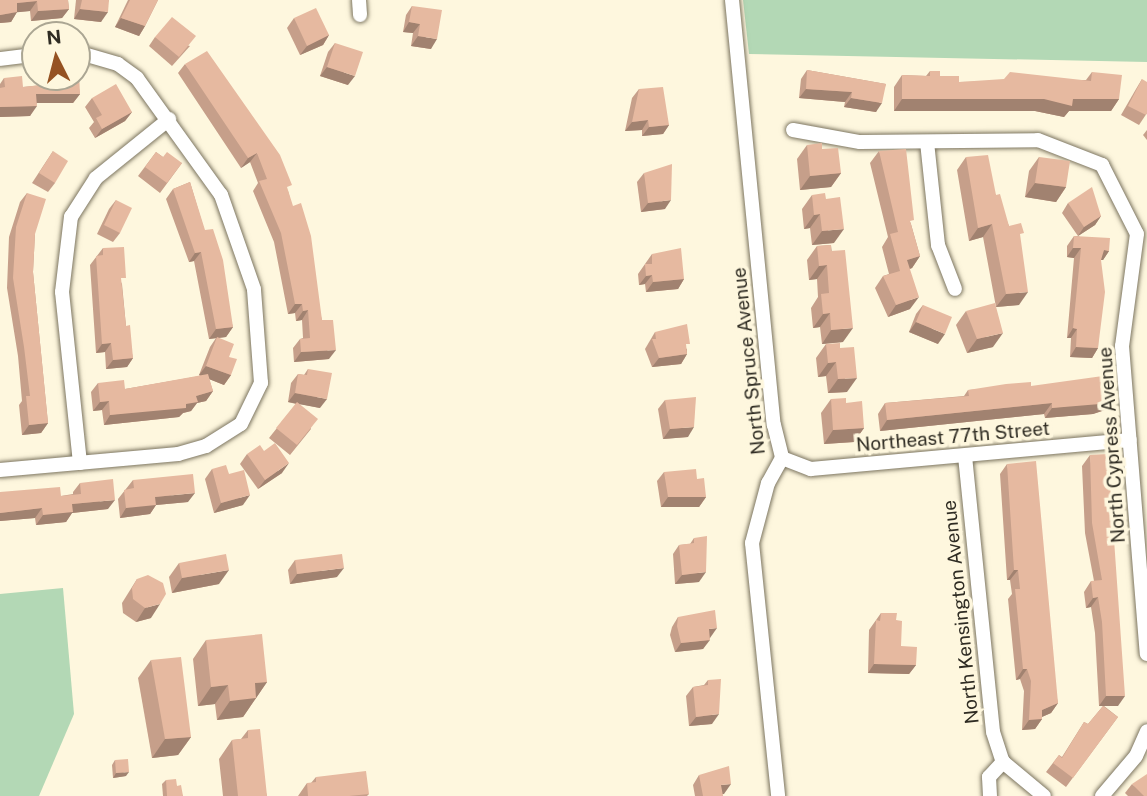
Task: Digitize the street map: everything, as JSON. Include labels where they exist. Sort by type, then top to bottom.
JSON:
[{"type":"street","name":"North Spruce Avenue","points":[[732,0],[774,425],[782,458],[768,483],[752,543],[778,796]]},
{"type":"street","points":[[0,470],[178,454],[206,446],[241,424],[261,383],[254,289],[221,195],[137,78],[118,64],[91,56]]},
{"type":"street","points":[[0,59],[21,57]]},
{"type":"street","points":[[80,463],[62,292],[71,217],[96,178],[169,119]]},
{"type":"street","points":[[793,130],[860,142],[1038,141],[1102,165],[1142,233]]},
{"type":"street","points":[[927,142],[938,245],[955,289]]},
{"type":"street","name":"North Cypress Avenue","points":[[1142,233],[1122,346],[1145,593],[1147,654]]},
{"type":"street","name":"Northeast 77th Street","points":[[782,458],[811,469],[1130,440]]},
{"type":"street","name":"North Kensington Avenue","points":[[965,457],[993,732],[1003,762]]},
{"type":"street","points":[[1102,796],[1136,756],[1147,731]]},
{"type":"street","points":[[990,796],[989,777],[1003,762],[1044,796]]},
{"type":"green space","points":[[743,0],[1147,0],[1147,62],[749,54]]},
{"type":"green space","points":[[63,588],[74,714],[39,796],[0,796],[0,594]]},
{"type":"building","points":[[0,0],[68,0],[69,9],[38,11],[37,1],[17,3],[17,12],[0,15]]},
{"type":"building","points":[[82,0],[109,0],[108,12],[80,9]]},
{"type":"building","points":[[130,0],[158,0],[145,26],[121,18]]},
{"type":"building","points":[[412,6],[442,10],[437,39],[418,36],[420,24],[409,22]]},
{"type":"building","points":[[316,8],[329,35],[307,46],[294,18]]},
{"type":"building","points":[[172,17],[196,36],[179,57],[155,37]]},
{"type":"building","points":[[335,43],[363,52],[355,76],[327,67]]},
{"type":"building","points":[[207,51],[280,155],[292,185],[287,187],[293,206],[301,203],[311,236],[322,320],[333,320],[336,350],[301,352],[300,339],[310,338],[308,310],[303,311],[302,304],[295,304],[281,233],[259,181],[267,179],[257,153],[248,158],[185,64]]},
{"type":"building","points":[[807,70],[886,84],[882,103],[851,98],[852,92],[806,89]]},
{"type":"building","points":[[930,71],[940,71],[940,76],[959,76],[959,82],[1004,79],[1010,72],[1091,81],[1092,72],[1122,75],[1119,99],[1073,99],[1072,106],[1044,99],[902,99],[902,75],[930,76]]},
{"type":"building","points":[[21,76],[21,91],[80,91],[80,94],[36,94],[37,106],[0,107],[0,88],[5,87],[4,78]]},
{"type":"building","points":[[1142,79],[1147,82],[1146,115],[1128,106]]},
{"type":"building","points":[[116,84],[132,112],[102,129],[96,118],[102,115],[92,98]]},
{"type":"building","points":[[663,87],[669,125],[649,127],[648,120],[632,122],[639,89]]},
{"type":"building","points":[[822,143],[822,149],[838,148],[841,173],[810,176],[807,145]]},
{"type":"building","points":[[906,149],[914,220],[910,221],[920,256],[907,260],[919,297],[896,305],[883,276],[900,271],[890,234],[898,232],[879,151]]},
{"type":"building","points":[[53,151],[68,161],[55,183],[39,173]]},
{"type":"building","points":[[156,152],[163,157],[167,152],[182,163],[167,183],[145,167]]},
{"type":"building","points":[[988,155],[996,195],[1000,194],[1009,226],[1021,223],[1024,233],[1020,234],[1028,292],[1006,294],[992,224],[978,228],[966,157]]},
{"type":"building","points":[[1039,157],[1070,161],[1066,187],[1035,183]]},
{"type":"building","points":[[672,164],[671,200],[648,203],[644,173]]},
{"type":"building","points":[[190,182],[205,230],[213,229],[223,260],[233,327],[216,329],[201,252],[195,253],[173,189]]},
{"type":"building","points":[[1092,187],[1101,216],[1084,227],[1068,203]]},
{"type":"building","points":[[27,193],[46,199],[35,234],[33,272],[48,423],[29,425],[26,396],[30,396],[13,278],[16,227]]},
{"type":"building","points":[[825,193],[826,199],[840,197],[844,229],[822,231],[820,214],[814,215],[812,195]]},
{"type":"building","points":[[116,200],[132,208],[120,233],[104,225]]},
{"type":"building","points":[[1074,236],[1110,238],[1109,251],[1104,250],[1101,260],[1105,292],[1098,348],[1076,347],[1077,329],[1073,328],[1081,248],[1073,248]]},
{"type":"building","points":[[831,245],[831,251],[845,250],[853,328],[831,330],[830,313],[823,314],[821,294],[829,293],[827,265],[819,266],[817,246]]},
{"type":"building","points":[[124,247],[126,278],[121,278],[126,326],[130,325],[133,358],[113,360],[111,343],[102,344],[96,256],[103,255],[103,248]]},
{"type":"building","points":[[681,248],[684,279],[653,282],[652,275],[646,276],[645,264],[652,264],[652,254]]},
{"type":"building","points":[[995,303],[1003,333],[977,339],[966,311]]},
{"type":"building","points":[[923,305],[952,317],[945,334],[916,322]]},
{"type":"building","points":[[687,324],[690,344],[686,344],[687,354],[659,358],[652,339],[656,339],[655,332]]},
{"type":"building","points":[[217,337],[234,344],[229,357],[237,359],[231,375],[206,366]]},
{"type":"building","points":[[840,343],[840,348],[854,347],[857,378],[838,379],[836,362],[828,363],[826,344]]},
{"type":"building","points":[[308,369],[332,373],[327,399],[295,393],[298,374],[307,375]]},
{"type":"building","points":[[208,374],[213,391],[196,396],[198,402],[186,404],[186,408],[110,415],[109,401],[100,402],[98,383],[124,380],[125,389]]},
{"type":"building","points":[[1110,375],[1113,400],[1100,404],[1052,408],[1052,403],[887,420],[885,403],[969,396],[968,390],[1006,384],[1031,382],[1031,386]]},
{"type":"building","points":[[696,397],[694,427],[670,429],[665,400]]},
{"type":"building","points":[[846,398],[846,403],[862,401],[864,428],[833,430],[831,399]]},
{"type":"building","points":[[297,402],[318,419],[297,445],[276,428]]},
{"type":"building","points":[[275,443],[289,463],[265,480],[247,454],[260,445],[264,451]]},
{"type":"building","points":[[1108,454],[1125,696],[1106,696],[1102,622],[1098,597],[1093,598],[1091,581],[1102,580],[1092,523],[1090,455]]},
{"type":"building","points":[[1036,461],[1058,703],[1042,710],[1042,719],[1029,720],[1031,681],[1027,669],[1023,669],[1015,589],[1020,589],[1018,570],[1014,570],[1007,464]]},
{"type":"building","points":[[226,465],[229,474],[244,470],[250,495],[221,503],[212,469]]},
{"type":"building","points":[[696,469],[697,479],[704,478],[706,497],[668,497],[664,472]]},
{"type":"building","points":[[193,474],[195,493],[155,497],[156,505],[126,508],[124,490],[134,488],[133,480]]},
{"type":"building","points":[[113,479],[115,500],[72,504],[73,512],[43,515],[42,508],[0,513],[0,492],[60,487],[61,496],[81,494],[80,483]]},
{"type":"building","points":[[707,536],[706,572],[682,575],[679,545],[694,543],[694,538]]},
{"type":"building","points":[[226,554],[229,570],[182,578],[179,563]]},
{"type":"building","points":[[342,554],[344,568],[297,574],[295,560]]},
{"type":"building","points":[[148,575],[163,583],[166,594],[160,604],[145,608],[133,599],[132,588],[137,579]]},
{"type":"building","points":[[715,610],[717,628],[709,629],[710,640],[681,643],[678,617]]},
{"type":"building","points":[[881,613],[897,613],[896,620],[902,621],[901,646],[917,647],[916,665],[874,664],[876,620],[880,621]]},
{"type":"building","points":[[262,634],[267,682],[255,683],[256,698],[230,701],[228,685],[211,687],[206,640]]},
{"type":"building","points":[[181,657],[191,737],[165,739],[151,660]]},
{"type":"building","points":[[721,679],[719,714],[696,717],[693,687],[708,685],[708,680]]},
{"type":"building","points":[[1103,706],[1118,717],[1073,778],[1053,763],[1059,755],[1062,758],[1084,722],[1088,724]]},
{"type":"building","points":[[260,729],[267,796],[238,796],[232,740],[248,738],[248,730]]},
{"type":"building","points":[[128,759],[129,772],[116,773],[115,760]]},
{"type":"building","points":[[729,766],[731,784],[721,785],[723,796],[703,796],[699,775]]},
{"type":"building","points":[[366,771],[369,794],[308,796],[307,783],[316,782],[316,777]]},
{"type":"building","points":[[1147,774],[1147,796],[1144,796],[1132,784]]},
{"type":"building","points":[[176,779],[177,786],[181,785],[183,796],[167,796],[166,780]]}]
